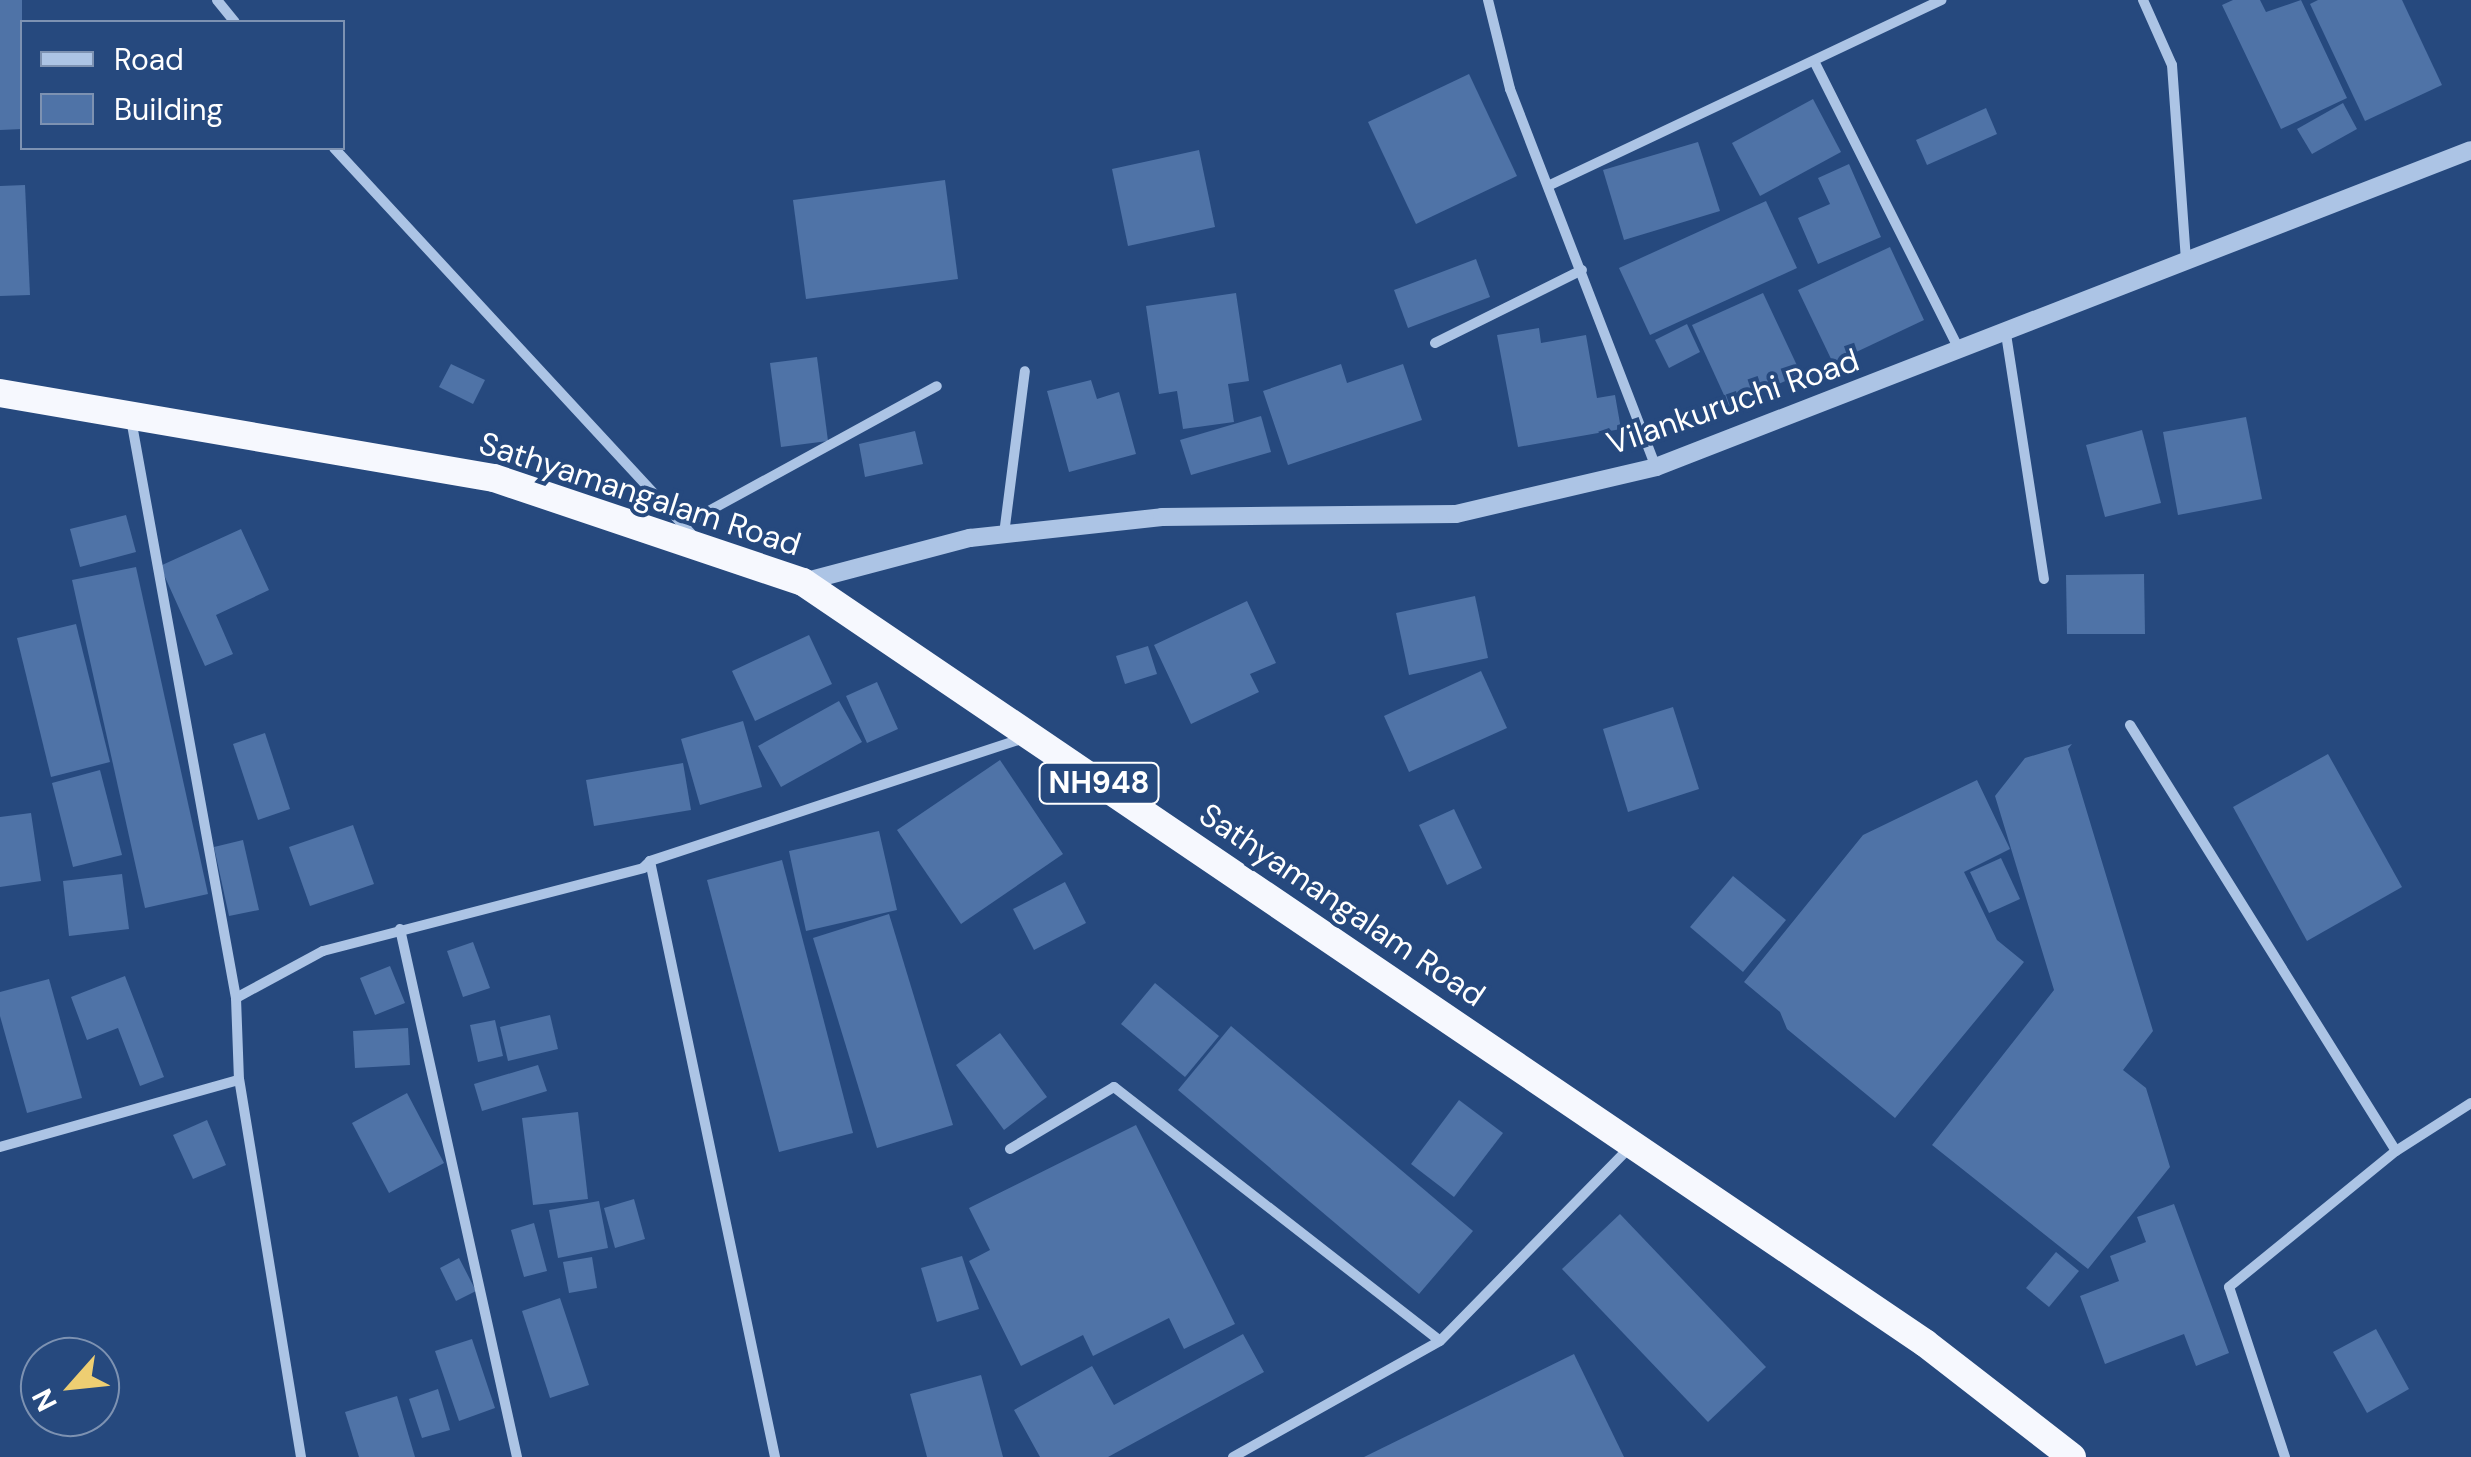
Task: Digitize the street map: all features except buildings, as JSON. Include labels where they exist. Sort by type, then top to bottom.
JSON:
[{"type":"highway","name":"Sathyamangalam Road","points":[[0,393],[129,412],[494,478],[803,582],[1925,1343],[2072,1457]]},
{"type":"street","points":[[217,0],[232,20]]},
{"type":"street","points":[[1488,0],[1510,88],[1656,467]]},
{"type":"street","points":[[1550,185],[1942,0]]},
{"type":"street","points":[[2143,0],[2172,64],[2186,262]]},
{"type":"street","points":[[1814,60],[1960,352]]},
{"type":"street","points":[[336,150],[704,549]]},
{"type":"street","name":"Vilankuruchi Road","points":[[803,582],[970,538],[1162,517],[1456,514],[1656,467],[1960,352],[2471,150]]},
{"type":"street","points":[[1434,343],[1582,270]]},
{"type":"street","points":[[2006,334],[2044,580]]},
{"type":"street","points":[[1004,534],[1025,372]]},
{"type":"street","points":[[685,524],[937,386]]},
{"type":"street","points":[[129,412],[236,998],[239,1080],[301,1457]]},
{"type":"street","points":[[2130,724],[2396,1151]]},
{"type":"street","points":[[236,998],[323,951],[644,868],[650,861],[1030,736]]},
{"type":"street","points":[[650,861],[775,1457]]},
{"type":"street","points":[[400,929],[518,1457]]},
{"type":"street","points":[[0,1147],[239,1080]]},
{"type":"street","points":[[1010,1149],[1114,1087],[1440,1341]]},
{"type":"street","points":[[2285,1457],[2229,1287],[2396,1151],[2471,1103]]},
{"type":"street","points":[[1232,1457],[1440,1341],[1632,1144]]}]
